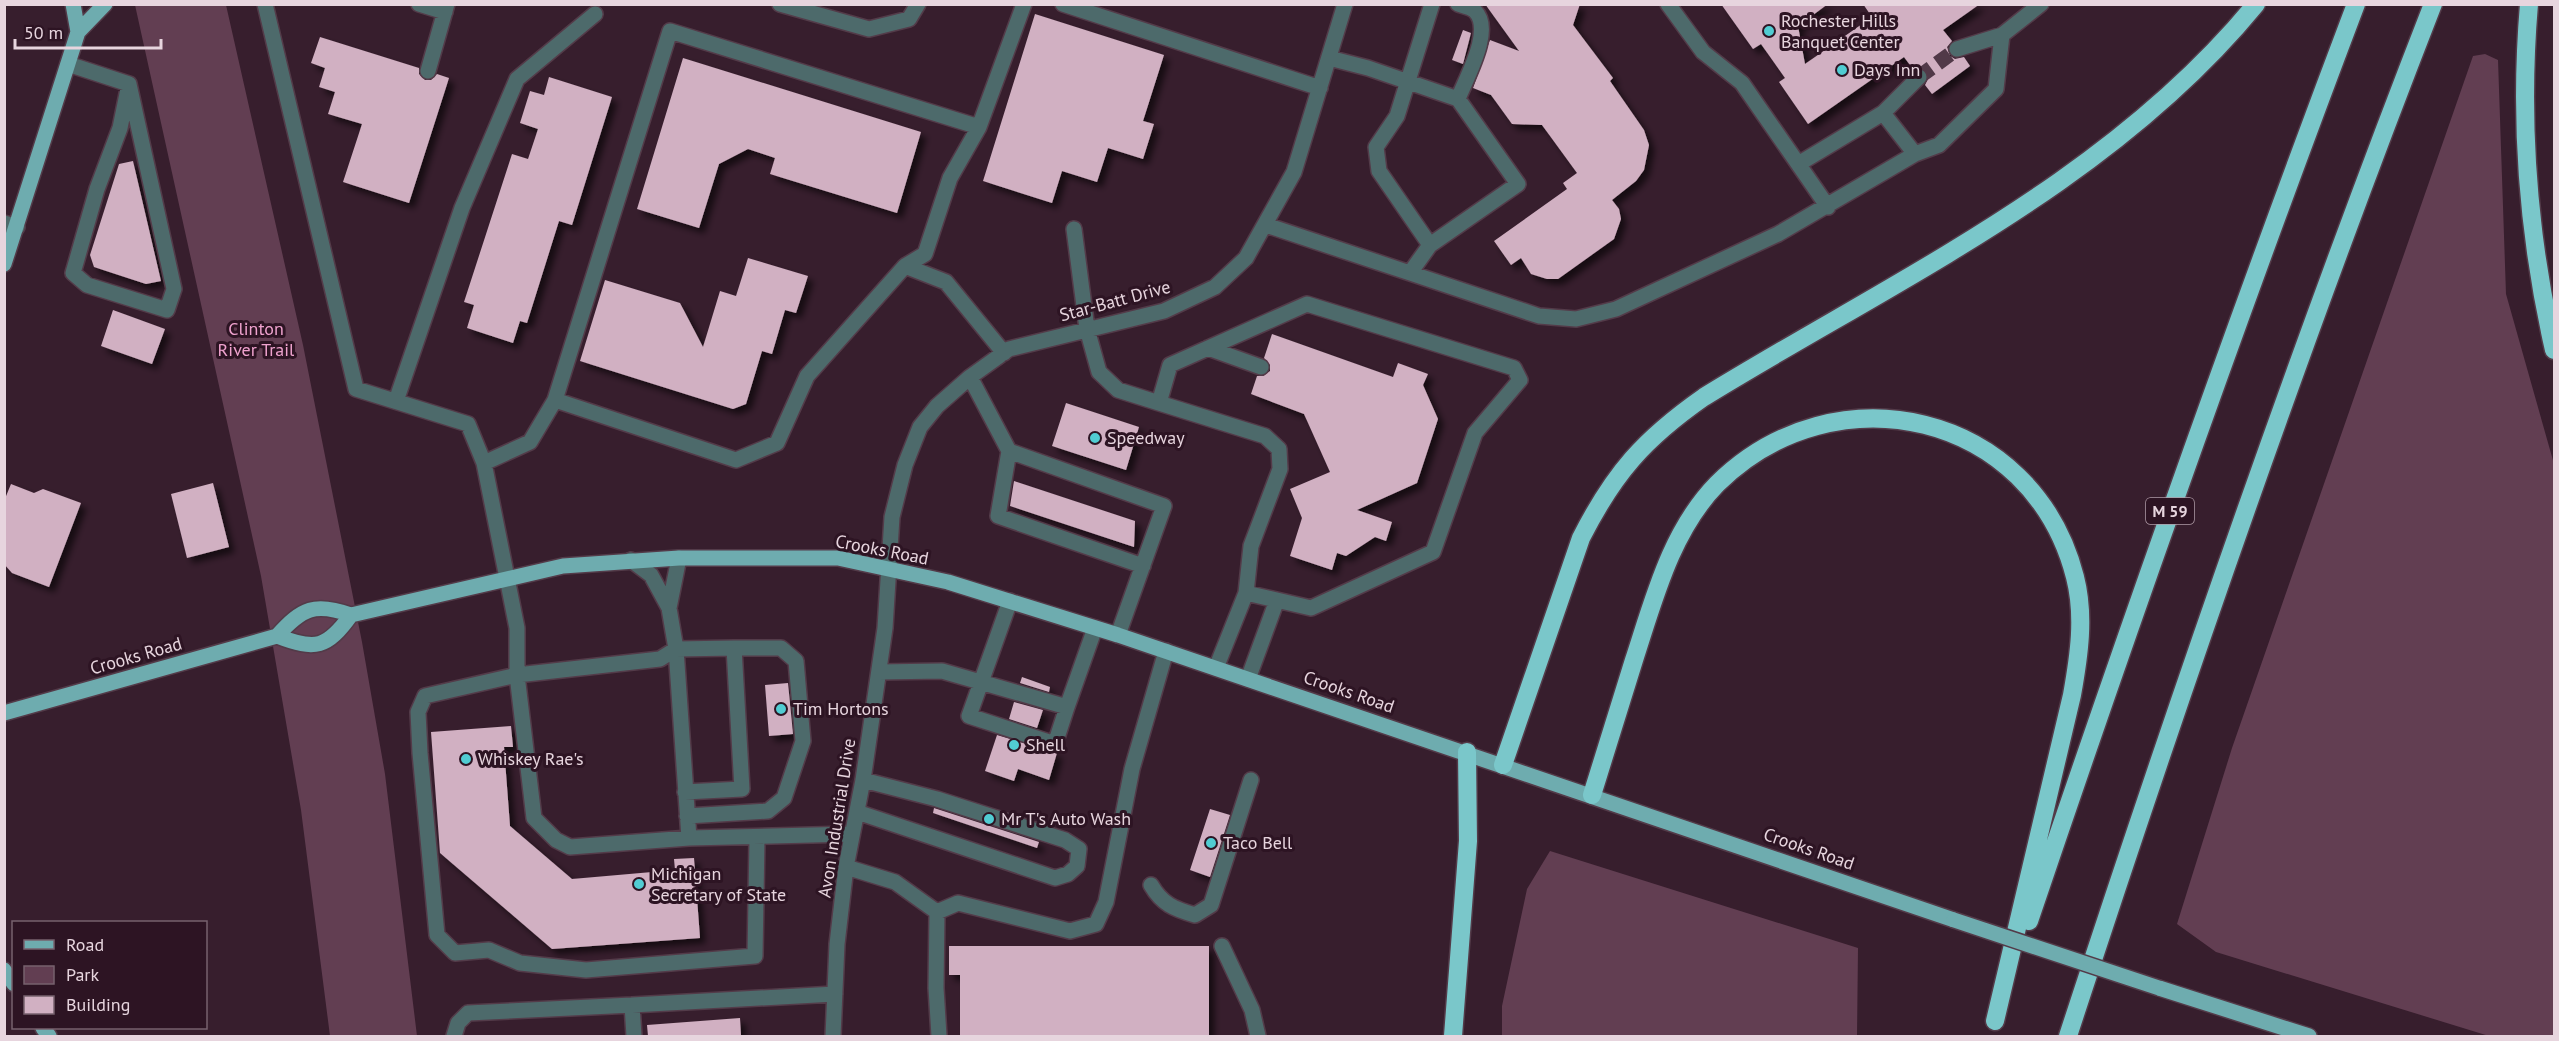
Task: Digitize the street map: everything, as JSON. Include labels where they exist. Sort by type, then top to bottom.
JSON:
[{"type":"highway","points":[[1503,765],[1581,538],[1598,505],[1634,455],[1674,418],[1704,397],[1946,254],[2090,160],[2134,126],[2196,70],[2256,4]]},
{"type":"highway","name":"M 59","points":[[1993,1029],[2176,493],[2279,207],[2356,4]]},
{"type":"highway","points":[[2068,1036],[2225,567],[2433,4]]},
{"type":"highway","points":[[2529,4],[2525,75],[2527,171],[2538,260],[2554,350]]},
{"type":"highway","points":[[1592,795],[1654,599],[1669,559],[1698,508],[1734,469],[1780,438],[1829,421],[1880,417],[1904,419],[1958,435],[2021,480],[2058,531],[2075,578],[2080,630],[2072,695],[1993,1029]]},
{"type":"highway","points":[[1453,1036],[1468,842],[1467,752]]},
{"type":"highway","points":[[2080,1036],[2107,915]]},
{"type":"main road","points":[[73,4],[78,32]]},
{"type":"main road","points":[[4,264],[11,225],[78,32],[105,4]]},
{"type":"main road","name":"Crooks Road","points":[[4,713],[277,636],[296,615],[327,606],[351,615],[562,566],[679,558],[838,558],[948,582],[1118,635],[1467,752],[1954,920],[2309,1036]]},
{"type":"main road","points":[[277,636],[303,646],[313,644],[334,638],[351,615]]},
{"type":"street","points":[[264,4],[356,389],[468,424],[484,464],[517,628],[517,675],[534,818],[542,829],[570,847],[689,838],[852,834]]},
{"type":"street","points":[[419,4],[446,8],[428,71]]},
{"type":"street","points":[[780,4],[869,29],[909,19],[918,4]]},
{"type":"street","points":[[555,400],[736,460],[777,443],[807,376],[905,266],[925,254],[950,178],[979,126],[1024,4]]},
{"type":"street","points":[[1062,4],[1320,87]]},
{"type":"street","name":"Star-Batt Drive","points":[[890,570],[892,517],[905,465],[920,428],[937,406],[970,376],[1009,350],[1164,311],[1215,286],[1246,258],[1294,172],[1345,4]]},
{"type":"street","points":[[1430,245],[1379,171],[1376,147],[1397,116],[1432,4]]},
{"type":"street","points":[[1458,4],[1474,10],[1482,22],[1482,37],[1458,99]]},
{"type":"street","points":[[1668,4],[1702,52],[1742,83],[1800,163],[1828,207]]},
{"type":"street","points":[[1957,49],[2002,35],[2041,4]]},
{"type":"street","points":[[396,401],[462,208],[517,79],[596,14]]},
{"type":"street","points":[[484,464],[530,441],[555,400],[670,31],[979,126]]},
{"type":"street","points":[[1266,225],[1539,316],[1576,319],[1617,309],[1779,234],[1915,154],[1939,145],[1996,89],[2002,35]]},
{"type":"street","points":[[1329,58],[1458,99],[1518,184],[1430,245],[1410,273]]},
{"type":"street","points":[[68,64],[129,84]]},
{"type":"street","points":[[1800,163],[1883,113],[1919,77]]},
{"type":"street","points":[[129,84],[174,289],[167,310],[87,285],[73,273],[97,189],[120,128],[129,84]]},
{"type":"street","points":[[1883,113],[1915,154]]},
{"type":"street","points":[[1074,229],[1087,329],[1099,372],[1118,390],[1265,436],[1279,449],[1280,469],[1251,546],[1246,593],[1216,668]]},
{"type":"street","points":[[905,266],[946,282],[1004,353]]},
{"type":"street","points":[[1159,403],[1170,365],[1307,304],[1515,368],[1520,380],[1475,433],[1433,552],[1311,608],[1246,593]]},
{"type":"street","points":[[1208,348],[1261,367]]},
{"type":"street","points":[[970,376],[1009,451],[998,516],[1143,566]]},
{"type":"street","points":[[1009,451],[1164,506],[1118,635]]},
{"type":"street","points":[[669,608],[679,558]]},
{"type":"street","points":[[631,560],[651,574],[669,608],[676,649],[689,838]]},
{"type":"street","name":"Avon Industrial Drive","points":[[833,1036],[846,867],[863,780],[879,672],[890,570]]},
{"type":"street","points":[[1248,679],[1277,600]]},
{"type":"street","points":[[1010,601],[969,717],[1055,744],[1095,628]]},
{"type":"street","points":[[685,792],[742,789],[734,648]]},
{"type":"street","points":[[687,816],[768,811],[784,798],[803,741],[796,661],[781,648],[676,649],[660,659],[517,675],[424,696],[418,712],[420,753],[437,935],[455,953],[489,950],[520,963],[586,969],[755,956],[758,837]]},
{"type":"street","points":[[937,912],[958,903],[1070,932],[1096,924],[1106,902],[1132,769],[1166,651]]},
{"type":"street","points":[[879,672],[942,670],[1067,707]]},
{"type":"street","points":[[857,812],[1055,878],[1068,874],[1077,866],[1079,849],[1065,840],[937,800],[863,780]]},
{"type":"street","points":[[1151,885],[1160,900],[1174,909],[1195,915],[1211,905],[1251,780]]},
{"type":"street","points":[[846,867],[895,882],[937,912]]},
{"type":"street","points":[[937,912],[936,988],[939,1036]]},
{"type":"street","points":[[1222,946],[1252,1010],[1258,1036]]},
{"type":"street","points":[[454,1036],[459,1023],[468,1013],[835,994]]},
{"type":"street","points":[[632,1005],[634,1036]]},
{"type":"green space","name":"Clinton River Trail","points":[[135,5],[226,5],[303,345],[362,642],[385,774],[417,1036],[330,1036],[301,810],[261,576]]},
{"type":"green space","points":[[2485,54],[2498,60],[2506,294],[2554,464],[2554,1036],[2489,1036],[2216,952],[2177,924],[2232,748],[2473,56]]},
{"type":"green space","points":[[1550,851],[1858,948],[1857,1036],[1502,1036],[1502,1006],[1527,889]]},
{"type":"building","points":[[1485,4],[1580,4],[1573,25],[1613,78],[1610,81],[1644,130],[1649,145],[1644,170],[1636,181],[1612,200],[1619,209],[1621,219],[1614,239],[1558,279],[1547,279],[1531,274],[1521,258],[1511,265],[1494,241],[1567,189],[1563,183],[1577,173],[1542,125],[1512,124],[1491,95],[1473,88],[1490,40],[1519,51]]},
{"type":"building","name":"Days Inn","points":[[1721,4],[1828,4],[1798,26],[1805,64],[1872,17],[1863,4],[1980,4],[1943,30],[1952,41],[1947,47],[1950,56],[1955,59],[1964,57],[1970,66],[1932,94],[1925,85],[1928,79],[1926,71],[1921,68],[1913,69],[1904,57],[1808,124],[1779,82],[1785,78],[1761,44],[1753,49]]},
{"type":"building","points":[[1035,14],[1164,55],[1143,121],[1154,124],[1143,159],[1108,148],[1097,182],[1062,171],[1052,203],[983,181]]},
{"type":"building","points":[[1463,30],[1471,33],[1463,64],[1452,60]]},
{"type":"building","points":[[320,37],[419,68],[419,74],[425,80],[431,80],[437,74],[449,78],[409,203],[343,182],[362,124],[328,114],[335,92],[319,87],[325,68],[311,63]]},
{"type":"building","points":[[683,58],[921,132],[897,213],[770,174],[775,158],[748,149],[719,164],[699,228],[637,209]]},
{"type":"building","points":[[549,77],[612,97],[572,225],[559,221],[527,323],[520,321],[513,343],[467,328],[474,305],[464,302],[512,154],[528,159],[538,129],[520,123],[530,91],[544,95]]},
{"type":"building","points":[[133,161],[161,281],[146,284],[94,267],[90,255],[119,164]]},
{"type":"building","points":[[748,258],[808,276],[796,313],[785,310],[772,354],[762,351],[746,404],[733,409],[580,361],[605,280],[680,303],[703,347],[720,291],[736,296]]},
{"type":"building","points":[[113,310],[165,329],[152,364],[101,346]]},
{"type":"building","points":[[1272,334],[1393,377],[1398,363],[1428,374],[1423,385],[1438,419],[1417,483],[1357,510],[1392,522],[1386,541],[1375,537],[1346,556],[1337,553],[1332,570],[1290,556],[1302,518],[1290,489],[1330,472],[1304,414],[1251,394],[1257,376],[1263,376],[1270,371],[1270,365],[1264,358]]},
{"type":"building","points":[[1066,403],[1139,427],[1126,470],[1052,446]]},
{"type":"building","points":[[1014,481],[1135,521],[1134,547],[1010,506]]},
{"type":"building","points":[[213,483],[229,547],[187,558],[171,494]]},
{"type":"building","points":[[11,484],[34,493],[43,489],[81,503],[49,587],[12,573],[4,564],[4,501]]},
{"type":"building","points":[[1022,677],[1050,687],[1049,692],[1020,683]]},
{"type":"building","name":"Tim Hortons","points":[[788,683],[793,734],[769,736],[765,685]]},
{"type":"building","points":[[1014,702],[1043,710],[1037,728],[1009,719]]},
{"type":"building","points":[[511,726],[513,747],[504,747],[510,826],[572,879],[675,870],[674,859],[694,858],[700,938],[552,949],[440,853],[431,732]]},
{"type":"building","points":[[997,735],[1057,753],[1049,780],[1018,769],[1014,781],[985,771]]},
{"type":"building","points":[[934,808],[1039,842],[1037,848],[933,813]]},
{"type":"building","name":"Taco Bell","points":[[1210,809],[1230,815],[1210,877],[1190,870]]},
{"type":"building","points":[[949,946],[1209,946],[1209,1036],[960,1036],[960,975],[949,975]]},
{"type":"building","points":[[740,1018],[741,1036],[648,1036],[647,1025]]},
{"type":"tunnel","points":[[1919,77],[1957,49]]},
{"type":"place","name":"Rochester Hills Banquet Center","points":[[1769,31]]},
{"type":"place","name":"Days Inn","points":[[1842,70]]},
{"type":"place","name":"Speedway","points":[[1095,438]]},
{"type":"place","name":"Tim Hortons","points":[[781,709]]},
{"type":"place","name":"Shell","points":[[1014,745]]},
{"type":"place","name":"Whiskey Rae's","points":[[466,759]]},
{"type":"place","name":"Mr T's Auto Wash","points":[[989,819]]},
{"type":"place","name":"Taco Bell","points":[[1211,843]]},
{"type":"place","name":"Michigan Secretary of State","points":[[639,884]]}]
